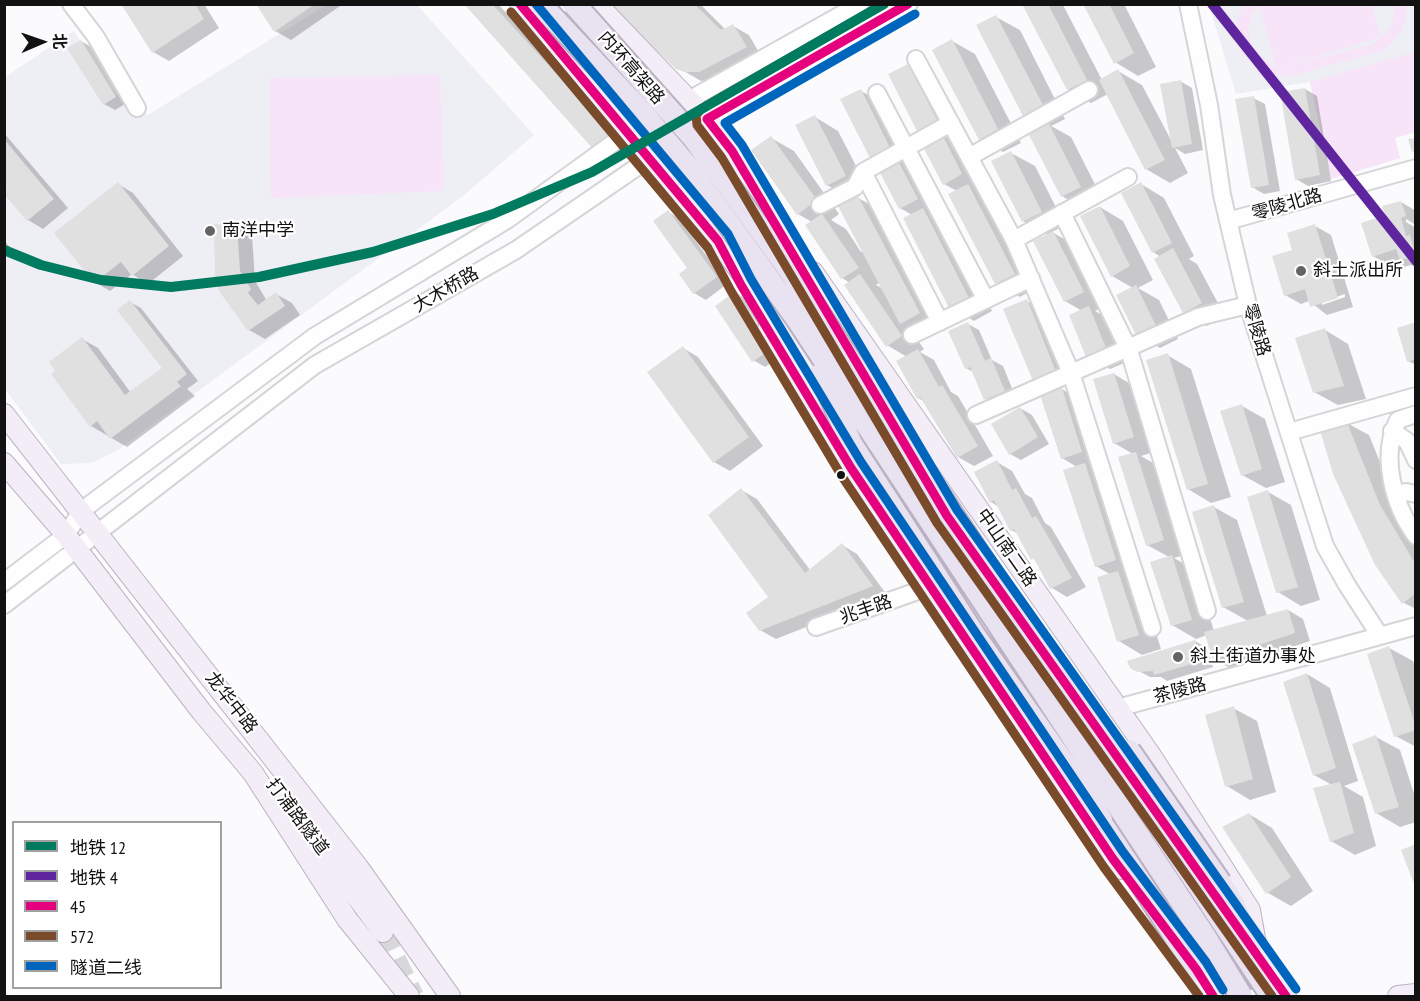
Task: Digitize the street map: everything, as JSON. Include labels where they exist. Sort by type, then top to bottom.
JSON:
[{"type":"highway","name":"内环高架路","points":[[540,4],[644,115],[805,311],[1272,996]]},
{"type":"highway","name":"内环高架路","points":[[574,4],[694,138],[1241,996]]},
{"type":"highway","points":[[805,311],[851,444],[974,635],[1082,789],[1197,969]]},
{"type":"highway","points":[[805,311],[926,449],[1220,883],[1233,904],[1254,950]]},
{"type":"main road","points":[[520,4],[718,241],[870,451],[1015,671],[1213,996]]},
{"type":"main road","name":"中山南二路","points":[[597,4],[707,119],[732,151],[1118,708],[1250,910],[1254,950]]},
{"type":"main road","name":"中山南二路","points":[[732,151],[866,374],[946,516],[1286,996]]},
{"type":"main road","points":[[718,241],[741,285],[851,468],[929,588],[1113,859],[1197,969]]},
{"type":"main road","name":"龙华中路","points":[[4,414],[358,867],[450,996]]},
{"type":"main road","name":"龙华中路","points":[[4,463],[72,543],[201,711],[253,773],[347,919],[409,996]]},
{"type":"main road","name":"打浦路隧道","points":[[201,711],[269,778],[383,932]]},
{"type":"main road","points":[[1398,996],[1416,994]]},
{"type":"street","points":[[71,4],[96,37],[137,108]]},
{"type":"street","name":"大木桥路","points":[[4,605],[72,543],[81,511],[315,336],[507,220],[627,133],[690,101],[860,4]]},
{"type":"street","name":"大木桥路","points":[[4,582],[72,543],[98,534],[315,365],[516,250],[707,119],[909,4]]},
{"type":"street","name":"零陵路","points":[[1188,4],[1201,59],[1228,221],[1248,305],[1325,546],[1380,636]]},
{"type":"street","points":[[916,59],[1014,240],[1071,374],[1152,628]]},
{"type":"street","points":[[969,157],[1089,90]]},
{"type":"street","points":[[877,93],[986,300]]},
{"type":"street","points":[[820,205],[855,187],[863,172],[951,123]]},
{"type":"street","name":"零陵北路","points":[[1228,221],[1416,168]]},
{"type":"street","points":[[863,172],[940,322]]},
{"type":"street","points":[[1014,240],[1128,177]]},
{"type":"street","points":[[1062,213],[1129,350],[1207,611]]},
{"type":"street","points":[[912,335],[1031,278]]},
{"type":"street","points":[[975,416],[1129,350],[1198,317],[1248,305]]},
{"type":"street","points":[[1289,432],[1409,407]]},
{"type":"street","points":[[1409,407],[1392,432],[1390,470],[1396,495],[1416,536]]},
{"type":"street","points":[[1392,432],[1407,441],[1416,460]]},
{"type":"street","points":[[1396,495],[1406,492],[1416,494]]},
{"type":"street","name":"兆丰路","points":[[816,627],[929,588],[982,564]]},
{"type":"street","name":"茶陵路","points":[[1118,708],[1416,626]]},
{"type":"shaded area","name":"南洋中学","points":[[326,5],[417,5],[534,135],[463,196],[118,450],[92,463],[61,464],[5,389],[5,77],[74,31],[114,93],[148,115]]},
{"type":"shaded area","points":[[1209,5],[1415,5],[1415,132],[1395,138],[1400,158],[1331,179],[1310,82],[1236,94]]},
{"type":"shaded area","points":[[1244,5],[1258,5],[1249,23],[1250,40],[1260,55],[1276,67],[1259,5],[1372,5],[1381,37],[1392,23],[1395,5],[1406,5],[1404,25],[1401,31],[1382,51],[1291,76],[1264,71],[1252,64],[1238,44],[1236,32]],"holes":[[[1379,39],[1370,45],[1281,67]]]},
{"type":"shaded area","points":[[1415,52],[1415,132],[1395,138],[1400,158],[1331,179],[1310,82]]},
{"type":"shaded area","points":[[440,75],[444,191],[271,198],[269,78]]},
{"type":"building","points":[[121,4],[195,4],[204,19],[152,53]]},
{"type":"building","points":[[256,4],[315,4],[274,32]]},
{"type":"building","points":[[464,4],[492,4],[610,132],[594,150]]},
{"type":"building","points":[[607,4],[694,4],[721,30],[733,24],[747,47],[699,72],[684,72],[676,69]]},
{"type":"building","points":[[1022,4],[1048,4],[1087,80],[1067,90]]},
{"type":"building","points":[[1083,4],[1109,4],[1134,53],[1114,64]]},
{"type":"building","points":[[996,15],[1043,105],[1023,116],[976,25]]},
{"type":"building","points":[[952,39],[998,129],[979,140],[932,50]]},
{"type":"building","points":[[81,40],[116,97],[103,105],[67,48]]},
{"type":"building","points":[[908,64],[939,124],[919,135],[888,74]]},
{"type":"building","points":[[1118,69],[1165,160],[1145,170],[1099,80]]},
{"type":"building","points":[[1181,80],[1192,144],[1172,148],[1160,84]]},
{"type":"building","points":[[1305,88],[1320,175],[1295,180],[1280,92]]},
{"type":"building","points":[[861,89],[891,150],[871,160],[840,99]]},
{"type":"building","points":[[1254,96],[1269,185],[1251,188],[1235,99]]},
{"type":"building","points":[[815,115],[846,176],[826,186],[795,125]]},
{"type":"building","points":[[1048,122],[1081,187],[1061,197],[1028,133]]},
{"type":"building","points":[[942,134],[962,174],[943,185],[922,145]]},
{"type":"building","points":[[771,136],[817,200],[797,215],[751,150]]},
{"type":"building","points":[[1416,138],[1416,151],[1412,152],[1408,139]]},
{"type":"building","points":[[4,139],[54,199],[27,221],[4,194],[7,187],[4,184]]},
{"type":"building","points":[[1011,151],[1042,212],[1022,222],[991,161]]},
{"type":"building","points":[[897,159],[918,199],[899,209],[878,169]]},
{"type":"building","points":[[118,182],[169,246],[132,276],[121,262],[94,283],[54,233]]},
{"type":"building","points":[[1141,182],[1172,243],[1152,253],[1121,193]]},
{"type":"building","points":[[968,184],[1015,274],[995,284],[948,194]]},
{"type":"building","points":[[858,196],[920,313],[900,324],[838,206]]},
{"type":"building","points":[[1401,201],[1406,216],[1401,218],[1406,236],[1410,235],[1416,256],[1400,260],[1396,249],[1372,257],[1361,223],[1385,215],[1382,206]]},
{"type":"building","points":[[1100,206],[1130,266],[1111,277],[1080,216]]},
{"type":"building","points":[[923,208],[969,298],[949,308],[903,218]]},
{"type":"building","points":[[668,210],[717,277],[693,294],[679,274],[687,268],[653,221]]},
{"type":"building","points":[[822,214],[859,268],[841,279],[805,225]]},
{"type":"building","points":[[214,224],[237,225],[240,271],[251,289],[248,293],[258,305],[276,292],[285,306],[248,331],[219,291],[215,275]]},
{"type":"building","points":[[1315,224],[1338,298],[1310,307],[1305,289],[1284,296],[1272,256],[1292,250],[1287,233]]},
{"type":"building","points":[[1053,231],[1084,292],[1064,302],[1033,241]]},
{"type":"building","points":[[1173,248],[1202,303],[1183,313],[1154,259]]},
{"type":"building","points":[[860,274],[902,336],[886,347],[844,285]]},
{"type":"building","points":[[1136,285],[1156,326],[1136,335],[1116,295]]},
{"type":"building","points":[[736,291],[774,347],[752,362],[715,306]]},
{"type":"building","points":[[1027,299],[1056,372],[1033,381],[1003,309]]},
{"type":"building","points":[[130,300],[187,374],[177,382],[181,386],[110,439],[97,421],[90,427],[51,374],[55,371],[49,362],[82,337],[125,395],[162,368],[117,310]]},
{"type":"building","points":[[1089,306],[1106,348],[1086,357],[1069,315]]},
{"type":"building","points":[[968,322],[985,361],[991,358],[1005,391],[984,400],[970,367],[965,369],[948,331]]},
{"type":"building","points":[[1416,322],[1416,359],[1407,362],[1397,328]]},
{"type":"building","points":[[1325,328],[1344,386],[1313,393],[1295,338]]},
{"type":"building","points":[[683,346],[749,437],[713,463],[647,372]]},
{"type":"building","points":[[918,349],[939,387],[942,385],[978,446],[957,458],[920,397],[917,399],[896,361]]},
{"type":"building","points":[[1168,353],[1208,484],[1187,490],[1146,360]]},
{"type":"building","points":[[1114,373],[1134,437],[1113,444],[1093,379]]},
{"type":"building","points":[[1062,388],[1082,452],[1061,459],[1040,395]]},
{"type":"building","points":[[1242,404],[1262,469],[1241,476],[1220,411]]},
{"type":"building","points":[[1020,407],[1038,437],[1009,455],[991,424]]},
{"type":"building","points":[[1346,420],[1380,505],[1416,565],[1416,593],[1402,604],[1375,565],[1333,474],[1319,427]]},
{"type":"building","points":[[1136,452],[1164,540],[1146,546],[1118,457]]},
{"type":"building","points":[[997,460],[1012,490],[1016,488],[1032,518],[1036,516],[1072,578],[1050,589],[1034,558],[1031,560],[1014,529],[1010,531],[994,500],[990,503],[974,472]]},
{"type":"building","points":[[1085,463],[1116,560],[1095,567],[1063,470]]},
{"type":"building","points":[[741,488],[805,573],[842,543],[873,586],[759,631],[746,613],[768,597],[708,515]]},
{"type":"building","points":[[1268,490],[1298,587],[1276,593],[1247,497]]},
{"type":"building","points":[[1214,505],[1244,602],[1222,608],[1192,512]]},
{"type":"building","points":[[1172,555],[1192,620],[1171,626],[1150,562]]},
{"type":"building","points":[[1118,571],[1139,635],[1117,642],[1097,577]]},
{"type":"building","points":[[1288,609],[1295,633],[1213,660],[1204,632]]},
{"type":"building","points":[[1195,640],[1202,661],[1154,675],[1153,671],[1137,672],[1130,668],[1127,661]]},
{"type":"building","points":[[1389,646],[1416,727],[1416,730],[1394,737],[1367,654]]},
{"type":"building","points":[[1307,673],[1336,768],[1313,776],[1283,682]]},
{"type":"building","points":[[1234,706],[1253,779],[1225,787],[1205,715]]},
{"type":"building","points":[[1376,735],[1399,807],[1375,814],[1352,744]]},
{"type":"building","points":[[1340,782],[1354,833],[1330,842],[1313,788]]},
{"type":"building","points":[[1249,813],[1291,877],[1266,894],[1222,827]]},
{"type":"building","points":[[1416,844],[1416,883],[1414,884],[1401,850]]},
{"type":"tunnel","points":[[383,932],[414,996]]},
{"type":"metro line","name":"12","points":[[4,250],[41,265],[101,280],[171,287],[259,277],[373,252],[493,214],[592,172],[884,4]]},
{"type":"metro line","name":"4","points":[[1212,4],[1416,261]]},
{"type":"transit line","name":"45","points":[[520,4],[718,241],[741,285],[851,468],[1113,859],[1196,969],[1213,996]]},
{"type":"transit line","name":"隧道二线","points":[[536,4],[728,234],[751,279],[861,462],[1123,852],[1206,962],[1223,990]]},
{"type":"transit line","name":"572","points":[[884,4],[701,109],[696,115],[697,125],[722,158],[937,523],[1272,996]]},
{"type":"transit line","name":"45","points":[[908,4],[707,119],[732,151],[947,516],[1286,996]]},
{"type":"transit line","name":"572","points":[[511,12],[708,248],[731,291],[841,475],[1103,866],[1199,996]]},
{"type":"transit line","name":"隧道二线","points":[[915,14],[725,123],[742,145],[957,510],[1296,989]]},
{"type":"place","name":"南洋中学","points":[[210,231]]},
{"type":"place","name":"斜土派出所","points":[[1301,271]]},
{"type":"place","name":"斜土街道办事处","points":[[1178,657]]}]
